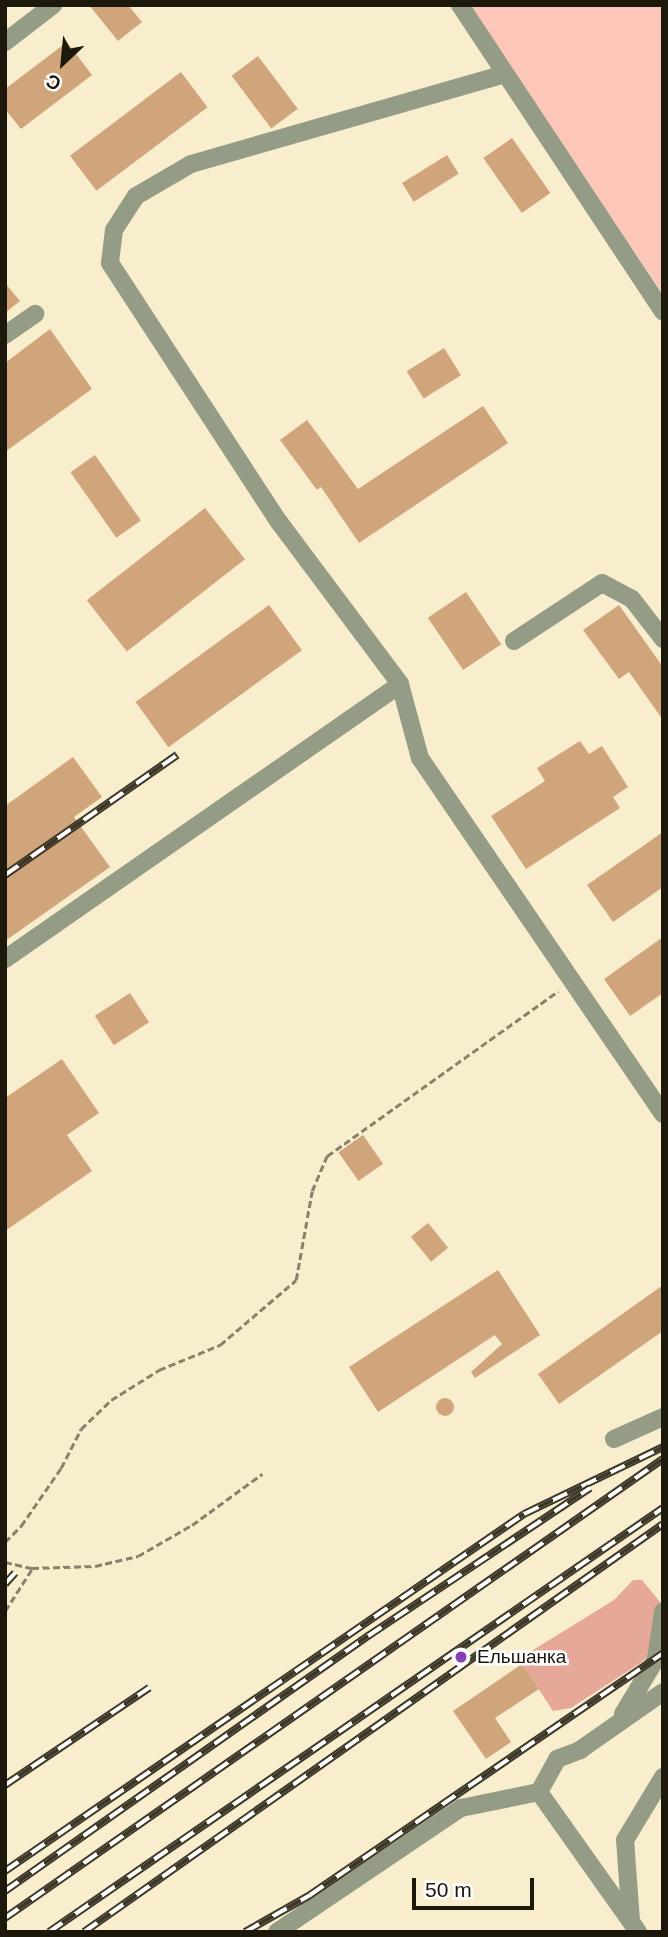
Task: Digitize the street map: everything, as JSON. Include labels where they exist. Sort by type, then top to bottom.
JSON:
[{"type":"street","points":[[5,42],[53,5]]},
{"type":"street","points":[[460,5],[663,312]]},
{"type":"street","points":[[505,74],[191,164],[136,196],[114,230],[110,263],[279,522],[400,684],[420,758],[663,1114]]},
{"type":"street","points":[[5,335],[35,314]]},
{"type":"street","points":[[514,641],[602,583],[632,598],[663,639]]},
{"type":"street","points":[[5,959],[400,684]]},
{"type":"street","points":[[614,1439],[663,1417]]},
{"type":"street","points":[[615,1726],[656,1659],[663,1612]]},
{"type":"street","points":[[277,1932],[461,1808],[539,1792],[557,1759],[615,1726],[663,1692]]},
{"type":"street","points":[[634,1927],[625,1840],[663,1777]]},
{"type":"street","points":[[539,1792],[634,1927]]},
{"type":"path","points":[[5,1542],[54,1478],[81,1429],[111,1400],[159,1370],[220,1345],[296,1280],[312,1191],[327,1156],[572,981]]},
{"type":"path","points":[[5,1562],[32,1569],[95,1566],[138,1556],[192,1525],[262,1474]]},
{"type":"path","points":[[5,1611],[32,1569]]},
{"type":"shaded area","points":[[469,5],[663,5],[663,294]]},
{"type":"shaded area","points":[[633,1580],[642,1580],[660,1602],[654,1649],[642,1662],[571,1708],[553,1711],[522,1664],[525,1655],[614,1600]]},
{"type":"building","points":[[89,5],[128,5],[142,22],[118,41]]},
{"type":"building","points":[[67,42],[92,75],[21,129],[5,109],[5,89]]},
{"type":"building","points":[[258,56],[298,109],[271,129],[232,76]]},
{"type":"building","points":[[181,72],[207,107],[96,191],[70,156]]},
{"type":"building","points":[[512,138],[550,193],[522,213],[483,158]]},
{"type":"building","points":[[447,155],[459,174],[414,202],[402,183]]},
{"type":"building","points":[[5,283],[20,301],[5,313]]},
{"type":"building","points":[[50,329],[92,389],[5,452],[5,363]]},
{"type":"building","points":[[444,348],[461,375],[424,398],[407,371]]},
{"type":"building","points":[[483,406],[508,443],[359,543],[321,487],[317,490],[280,440],[307,420],[358,489]]},
{"type":"building","points":[[95,455],[141,521],[116,538],[70,472]]},
{"type":"building","points":[[205,508],[245,559],[127,652],[87,600]]},
{"type":"building","points":[[466,592],[501,644],[463,670],[428,618]]},
{"type":"building","points":[[269,605],[302,650],[168,747],[136,702]]},
{"type":"building","points":[[619,605],[663,667],[663,720],[629,672],[619,679],[583,630]]},
{"type":"building","points":[[580,741],[589,754],[602,746],[628,787],[613,797],[620,808],[526,869],[491,816],[545,781],[537,768]]},
{"type":"building","points":[[73,757],[102,797],[74,817],[110,867],[5,941],[5,806]]},
{"type":"building","points":[[663,832],[663,887],[613,922],[587,885]]},
{"type":"building","points":[[663,937],[663,993],[630,1016],[604,979]]},
{"type":"building","points":[[130,993],[149,1022],[114,1045],[95,1016]]},
{"type":"building","points":[[62,1059],[99,1113],[67,1135],[92,1171],[5,1231],[5,1098]]},
{"type":"building","points":[[363,1135],[383,1164],[359,1181],[338,1152]]},
{"type":"building","points":[[428,1223],[448,1248],[431,1262],[411,1237]]},
{"type":"building","points":[[498,1270],[540,1335],[475,1378],[471,1372],[502,1344],[495,1335],[378,1412],[349,1367]]},
{"type":"building","points":[[663,1285],[663,1331],[559,1404],[538,1374]]},
{"type":"building","points":[[445,1398],[451,1401],[454,1407],[451,1413],[445,1416],[439,1413],[436,1407],[439,1401]]},
{"type":"building","points":[[522,1664],[539,1689],[495,1718],[511,1742],[486,1759],[453,1711]]},
{"type":"railway","points":[[5,875],[177,755]]},
{"type":"railway","points":[[5,1871],[524,1514],[663,1447]]},
{"type":"railway","points":[[5,1918],[663,1459]]},
{"type":"railway","points":[[5,1891],[368,1636],[590,1488]]},
{"type":"railway","points":[[49,1932],[663,1508]]},
{"type":"railway","points":[[84,1932],[663,1524]]},
{"type":"railway","points":[[5,1584],[15,1573]]},
{"type":"railway","points":[[245,1932],[310,1895],[663,1653]]},
{"type":"railway","points":[[5,1785],[149,1688]]},
{"type":"place","name":"Ельшанка","points":[[461,1657]]}]
